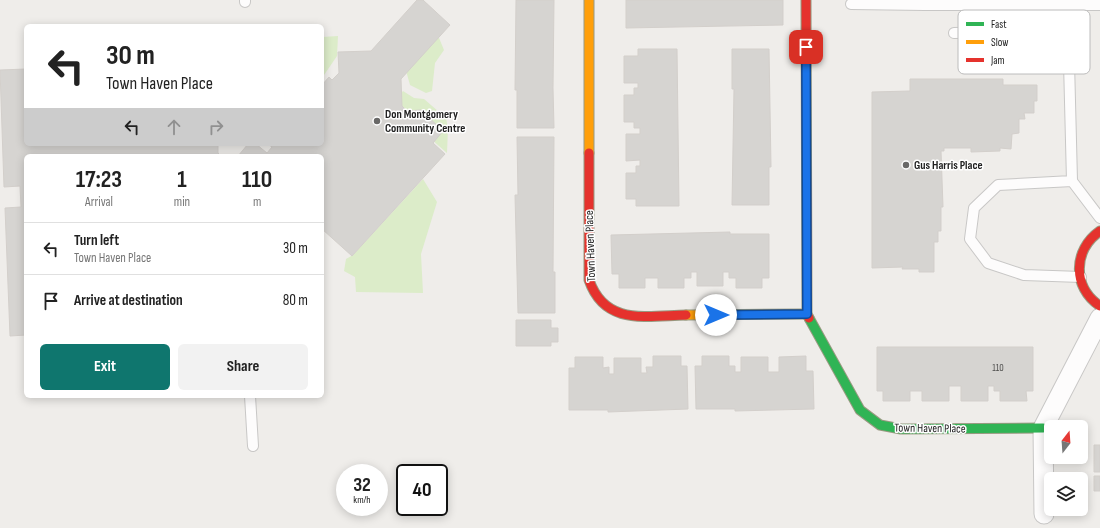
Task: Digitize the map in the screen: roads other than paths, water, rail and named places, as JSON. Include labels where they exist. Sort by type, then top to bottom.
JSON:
[{"type":"street","name":"Town Haven Place","points":[[588,0],[589,280],[594,295],[606,309],[626,316],[807,314]]},
{"type":"street","name":"Town Haven Place","points":[[806,0],[807,314],[860,410],[880,425],[901,429],[1043,428]]},
{"type":"street","points":[[1100,231],[1083,248],[1081,277],[1081,285],[1087,295],[1094,304],[1100,306]]},
{"type":"street","points":[[1044,514],[1043,428],[1100,318]]},
{"type":"lane","points":[[851,4],[1100,4]]},
{"type":"lane","points":[[954,33],[958,33]]},
{"type":"lane","points":[[1069,74],[1072,181],[1100,218]]},
{"type":"lane","points":[[1072,181],[998,185],[974,208],[970,239],[988,263],[1024,275],[1081,277]]},
{"type":"lane","points":[[250,398],[253,446]]},
{"type":"place","name":"Don Montgomery Community Centre","points":[[377,121]]},
{"type":"place","name":"Gus Harris Place","points":[[906,165]]}]
